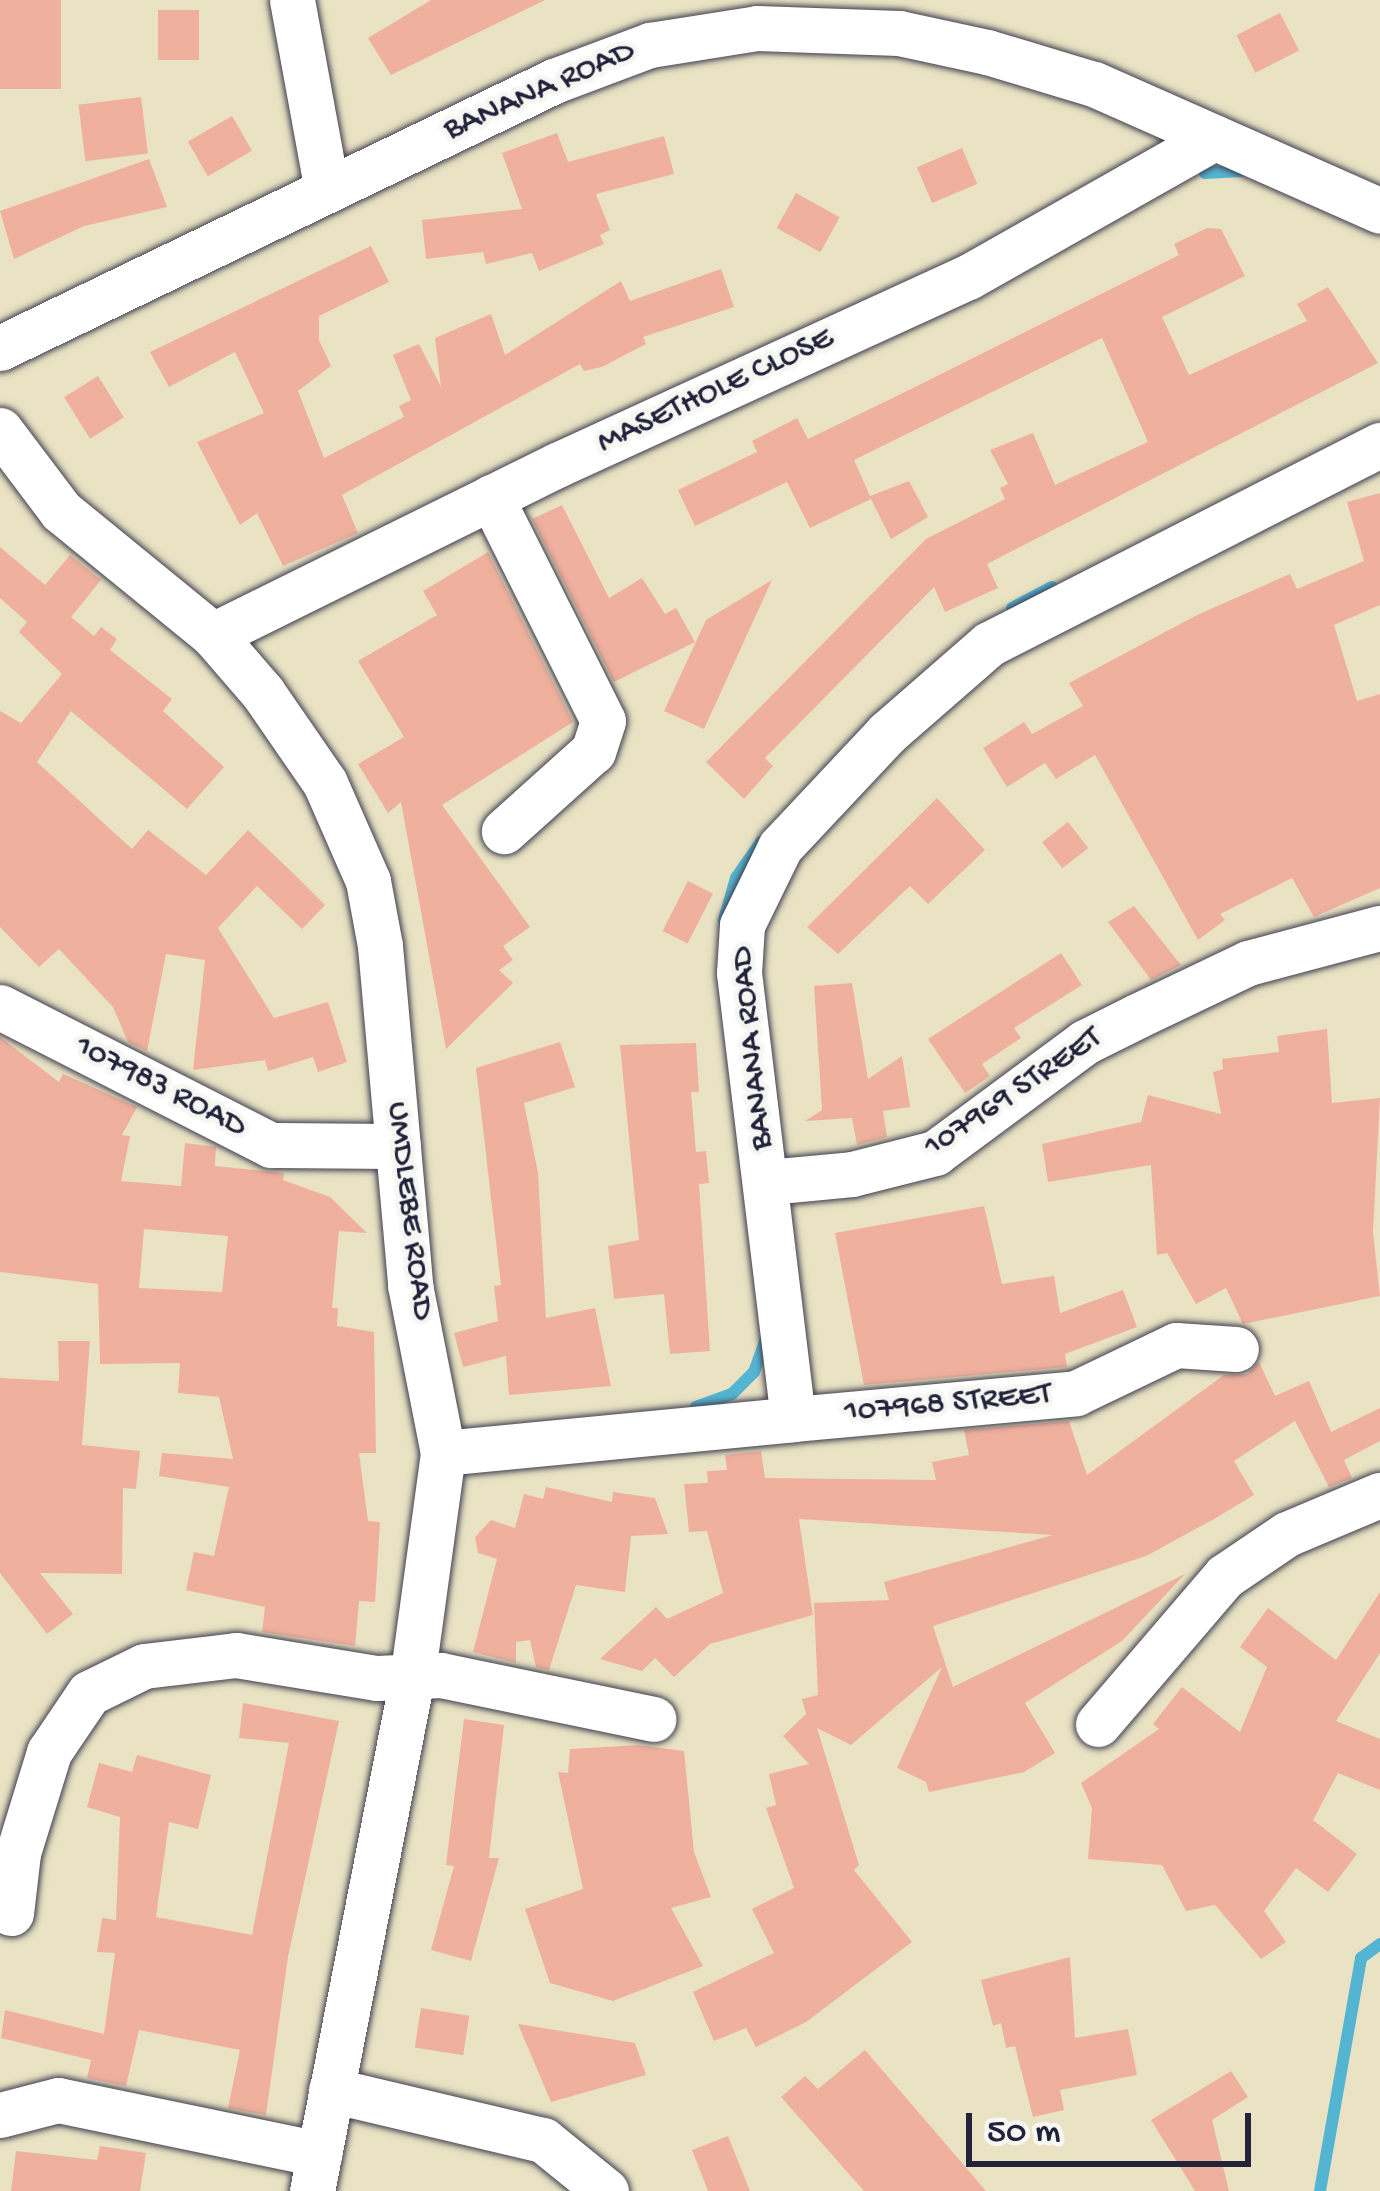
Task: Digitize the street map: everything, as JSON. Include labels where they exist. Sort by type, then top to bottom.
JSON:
[{"type":"street","points":[[292,0],[328,190]]},
{"type":"street","name":"BANANA ROAD","points":[[0,348],[592,66],[650,45],[757,28],[899,33],[987,52],[1094,84],[1380,212]]},
{"type":"street","name":"MASETHOLE CLOSE","points":[[213,635],[491,497],[968,277],[1214,138]]},
{"type":"street","name":"UMDLEBE ROAD","points":[[0,430],[62,511],[213,635],[325,783],[368,881],[410,1285],[443,1453],[412,1678],[315,2172]]},
{"type":"street","name":"BANANA ROAD","points":[[793,1419],[740,973],[742,925],[780,847],[808,812],[989,644],[1380,445]]},
{"type":"street","points":[[491,497],[603,721],[593,752],[503,831]]},
{"type":"street","name":"107969 STREET","points":[[767,1182],[852,1174],[935,1153],[1085,1042],[1248,963],[1380,928]]},
{"type":"street","name":"107983 ROAD","points":[[1,1011],[271,1145],[398,1146]]},
{"type":"street","name":"107968 STREET","points":[[793,1419],[1076,1393],[1176,1346],[1236,1349]]},
{"type":"street","points":[[443,1453],[793,1419]]},
{"type":"street","points":[[1098,1724],[1225,1576],[1287,1534],[1380,1495]]},
{"type":"street","points":[[11,1913],[19,1852],[50,1752],[72,1712],[107,1679],[186,1658],[236,1655],[412,1678],[441,1675],[654,1719]]},
{"type":"street","points":[[332,2090],[544,2140],[606,2191]]},
{"type":"street","points":[[0,2115],[43,2101],[75,2102],[315,2172]]},
{"type":"building","points":[[0,0],[61,0],[61,89],[0,89]]},
{"type":"building","points":[[431,0],[545,0],[391,75],[368,38]]},
{"type":"building","points":[[158,10],[199,10],[199,60],[158,60]]},
{"type":"building","points":[[1280,13],[1299,50],[1255,73],[1236,35]]},
{"type":"building","points":[[141,97],[148,154],[85,161],[78,105]]},
{"type":"building","points":[[232,116],[252,151],[208,176],[188,142]]},
{"type":"building","points":[[557,133],[568,162],[664,136],[674,174],[596,194],[610,230],[600,235],[604,244],[539,271],[532,253],[486,264],[483,252],[426,259],[422,220],[522,209],[502,153]]},
{"type":"building","points":[[962,148],[977,184],[932,203],[917,167]]},
{"type":"building","points":[[149,159],[167,207],[84,226],[14,259],[0,211]]},
{"type":"building","points":[[796,193],[840,217],[820,252],[777,228]]},
{"type":"building","points":[[1207,228],[1221,229],[1245,276],[1162,317],[1189,375],[1307,321],[1297,304],[1328,287],[1378,363],[987,564],[998,588],[945,612],[934,587],[765,758],[773,766],[744,799],[706,762],[926,539],[1005,499],[1000,488],[1008,484],[990,450],[1033,433],[1055,485],[1148,442],[1102,338],[854,460],[870,496],[909,481],[928,517],[891,539],[871,499],[810,528],[787,482],[695,526],[678,490],[757,452],[752,441],[797,418],[808,439],[909,390],[1179,255],[1174,244]]},
{"type":"building","points":[[371,246],[389,282],[319,316],[319,340],[331,366],[298,391],[324,458],[404,417],[399,406],[411,400],[393,355],[419,344],[441,387],[435,338],[491,314],[505,355],[621,281],[630,301],[721,269],[734,307],[643,337],[646,344],[602,367],[584,371],[580,364],[342,495],[358,533],[283,566],[257,513],[240,525],[197,442],[264,413],[235,352],[169,387],[150,352]]},
{"type":"building","points":[[98,376],[124,418],[90,439],[64,397]]},
{"type":"building","points":[[1380,493],[1380,605],[1334,625],[1357,701],[1380,694],[1380,888],[1314,917],[1292,878],[1220,914],[1225,920],[1198,940],[1095,755],[1056,779],[1045,763],[1007,787],[983,748],[1024,722],[1032,734],[1083,706],[1069,683],[1197,615],[1290,574],[1297,589],[1364,561],[1347,502]]},
{"type":"building","points":[[562,505],[609,598],[642,578],[665,614],[676,608],[695,642],[614,682],[532,519]]},
{"type":"building","points":[[0,547],[45,585],[70,555],[101,580],[71,617],[94,636],[101,627],[117,639],[110,650],[172,699],[163,711],[224,767],[187,809],[71,711],[37,762],[132,849],[148,830],[206,875],[248,830],[298,878],[325,905],[302,929],[257,886],[218,928],[274,1018],[328,1002],[347,1062],[318,1072],[313,1057],[268,1071],[265,1060],[193,1070],[205,960],[166,954],[147,1051],[128,1042],[113,1007],[59,949],[39,967],[0,927],[0,711],[21,723],[62,674],[19,632],[27,622],[0,598]]},
{"type":"building","points":[[488,552],[573,722],[442,805],[530,927],[503,946],[513,960],[499,970],[513,983],[446,1049],[401,802],[388,813],[358,764],[404,737],[358,661],[437,615],[423,591]]},
{"type":"building","points":[[772,580],[704,729],[664,711],[706,620]]},
{"type":"building","points":[[937,798],[985,850],[928,904],[910,886],[838,954],[807,927]]},
{"type":"building","points":[[1068,822],[1088,848],[1062,868],[1042,842]]},
{"type":"building","points":[[688,881],[713,894],[688,944],[663,931]]},
{"type":"building","points":[[1134,906],[1181,965],[1151,980],[1108,922]]},
{"type":"building","points":[[1061,953],[1082,985],[1014,1028],[1021,1038],[982,1064],[990,1076],[965,1093],[928,1039]]},
{"type":"building","points":[[852,983],[868,1079],[902,1056],[910,1107],[883,1111],[887,1137],[857,1145],[852,1118],[805,1121],[822,1110],[814,986]]},
{"type":"building","points":[[1327,1029],[1332,1103],[1380,1098],[1373,1232],[1380,1296],[1243,1324],[1226,1288],[1196,1304],[1167,1253],[1157,1255],[1151,1165],[1048,1182],[1042,1144],[1141,1122],[1148,1095],[1221,1114],[1213,1072],[1223,1069],[1222,1059],[1279,1052],[1277,1036]]},
{"type":"building","points":[[0,1037],[59,1082],[63,1074],[137,1107],[122,1135],[130,1136],[121,1181],[181,1186],[185,1143],[216,1147],[215,1166],[284,1173],[283,1180],[330,1197],[367,1233],[339,1231],[332,1308],[338,1308],[337,1326],[374,1332],[376,1453],[359,1453],[368,1521],[380,1522],[375,1602],[359,1601],[355,1646],[262,1632],[265,1607],[186,1590],[194,1552],[214,1556],[229,1487],[159,1476],[162,1453],[233,1459],[219,1397],[178,1393],[180,1363],[100,1364],[98,1284],[0,1272]],"holes":[[[144,1229],[228,1236],[222,1292],[139,1288]]]},
{"type":"building","points":[[560,1042],[575,1087],[524,1103],[538,1173],[546,1318],[595,1308],[611,1386],[509,1395],[506,1356],[463,1367],[454,1333],[498,1321],[494,1286],[501,1285],[476,1068]]},
{"type":"building","points":[[696,1043],[699,1092],[691,1092],[696,1152],[706,1151],[709,1183],[699,1184],[710,1351],[670,1354],[664,1294],[614,1299],[608,1246],[639,1240],[620,1045]]},
{"type":"building","points":[[984,1206],[1002,1284],[1054,1276],[1060,1313],[1123,1290],[1137,1327],[1065,1354],[1067,1367],[864,1385],[835,1233]]},
{"type":"building","points":[[58,1341],[90,1341],[82,1445],[140,1451],[136,1489],[123,1488],[122,1574],[40,1573],[73,1614],[47,1634],[0,1573],[0,1378],[59,1381]]},
{"type":"building","points":[[1259,1362],[1275,1396],[1309,1381],[1331,1432],[1380,1408],[1380,1441],[1344,1460],[1352,1478],[1329,1487],[1295,1421],[1234,1461],[1254,1495],[1214,1519],[1146,1556],[933,1626],[953,1687],[1185,1574],[1122,1641],[1025,1703],[1055,1753],[1024,1772],[929,1792],[926,1782],[897,1768],[942,1667],[851,1745],[817,1728],[859,1865],[854,1870],[912,1942],[806,2022],[756,2047],[746,2028],[714,2041],[693,1992],[774,1953],[752,1909],[794,1888],[766,1808],[776,1805],[769,1774],[809,1764],[783,1736],[806,1714],[802,1699],[818,1695],[814,1603],[889,1600],[884,1582],[1053,1535],[799,1519],[813,1615],[710,1644],[674,1677],[655,1658],[642,1671],[600,1659],[656,1607],[667,1619],[723,1593],[707,1531],[689,1532],[684,1484],[708,1483],[707,1471],[727,1470],[725,1455],[761,1451],[765,1478],[936,1480],[932,1462],[969,1455],[964,1430],[1069,1421],[1087,1475],[1224,1375],[1247,1374]]},
{"type":"building","points":[[546,1487],[612,1502],[613,1492],[655,1498],[668,1534],[631,1536],[625,1592],[576,1585],[549,1670],[536,1667],[530,1640],[516,1642],[516,1663],[473,1652],[497,1559],[478,1553],[475,1537],[491,1520],[515,1528],[524,1494],[543,1499]]},
{"type":"building","points":[[1380,1592],[1380,1653],[1336,1721],[1380,1739],[1380,1790],[1338,1773],[1313,1820],[1357,1854],[1328,1892],[1296,1868],[1264,1911],[1286,1942],[1261,1959],[1215,1905],[1186,1911],[1162,1865],[1088,1859],[1092,1808],[1081,1783],[1159,1729],[1153,1724],[1182,1687],[1240,1732],[1267,1667],[1240,1647],[1268,1608],[1336,1660]]},
{"type":"building","points":[[243,1703],[339,1721],[288,1957],[266,2115],[228,2108],[240,2050],[139,2030],[126,2086],[87,2078],[91,2060],[1,2038],[5,2010],[104,2034],[115,1953],[97,1952],[102,1918],[116,1920],[120,1817],[87,1807],[99,1763],[132,1772],[137,1755],[211,1775],[198,1829],[169,1822],[156,1917],[252,1935],[289,1743],[239,1738]]},
{"type":"building","points":[[464,1719],[504,1725],[489,1858],[499,1858],[471,1961],[431,1950],[454,1866],[446,1865]]},
{"type":"building","points":[[639,1745],[684,1751],[694,1852],[711,1897],[671,1908],[703,1966],[613,2001],[550,1983],[525,1909],[583,1889],[558,1772],[568,1773],[570,1749]]},
{"type":"building","points":[[1070,1957],[1075,2038],[1128,2029],[1137,2075],[1060,2090],[1064,2110],[1033,2117],[1015,2046],[1006,2048],[1001,2023],[993,2026],[981,1980]]},
{"type":"building","points":[[421,2008],[469,2016],[463,2055],[415,2048]]},
{"type":"building","points":[[518,2024],[635,2043],[646,2075],[551,2102]]},
{"type":"building","points":[[865,2050],[986,2191],[864,2191],[781,2097],[805,2076],[818,2089]]},
{"type":"building","points":[[1231,2071],[1248,2097],[1212,2120],[1229,2191],[1195,2191],[1151,2120]]},
{"type":"building","points":[[728,2136],[750,2191],[708,2191],[692,2150]]},
{"type":"building","points":[[100,2146],[146,2153],[140,2191],[11,2191],[16,2151],[97,2160]]},
{"type":"waterway","points":[[1205,173],[1241,171]]},
{"type":"waterway","points":[[1012,608],[1052,587]]},
{"type":"waterway","points":[[724,920],[736,878],[761,842]]},
{"type":"waterway","points":[[696,1407],[732,1394],[754,1372],[766,1339]]},
{"type":"waterway","points":[[1320,2191],[1361,1958],[1380,1944]]}]
